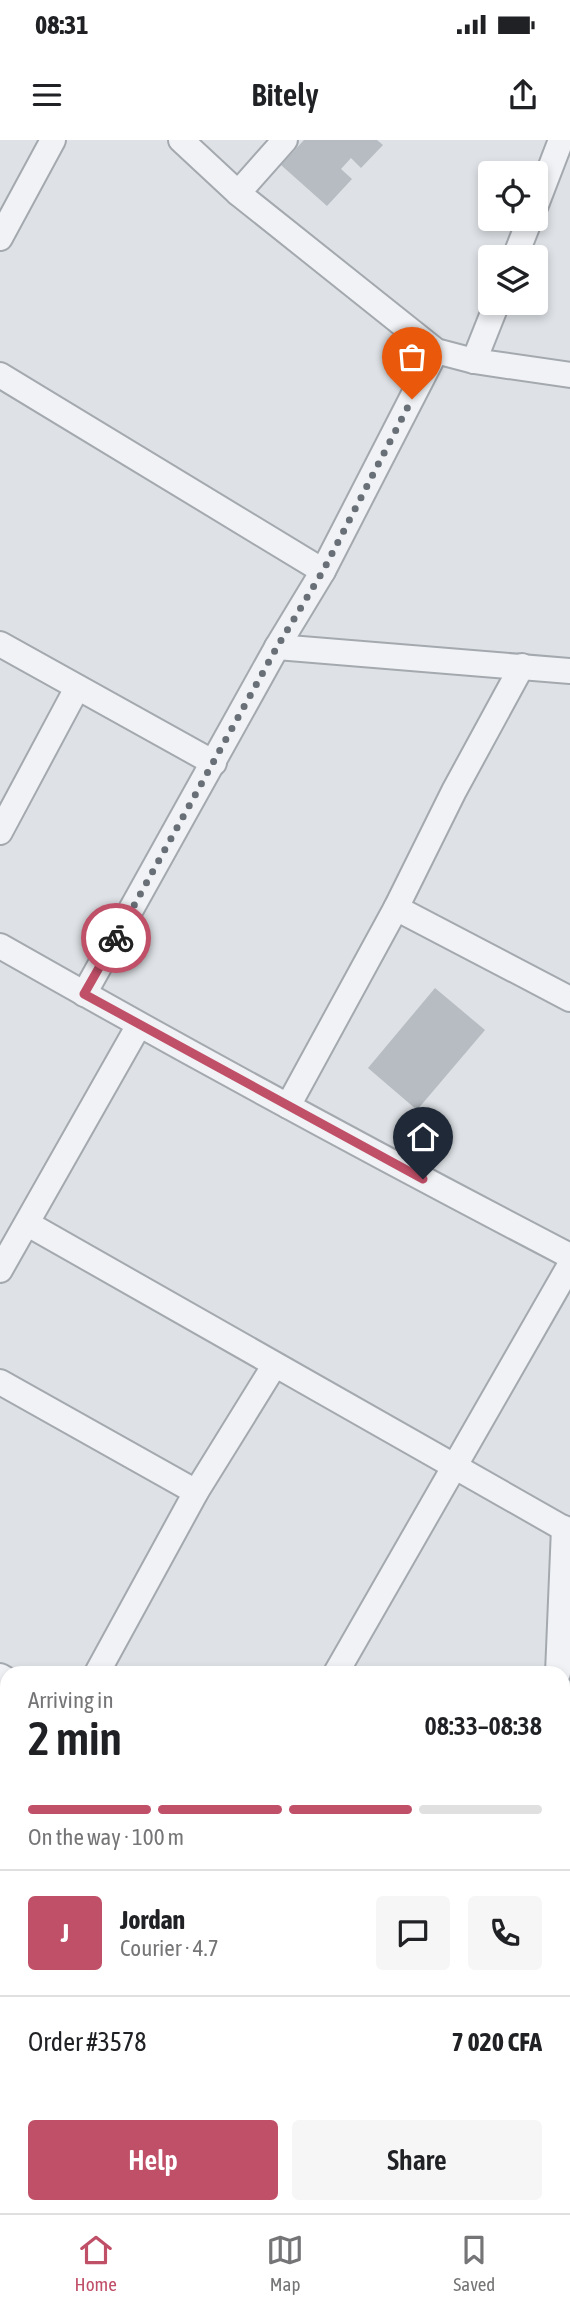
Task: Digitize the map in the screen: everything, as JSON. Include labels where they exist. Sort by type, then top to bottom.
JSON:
[{"type":"street","points":[[0,238],[53,140]]},
{"type":"street","points":[[181,140],[238,193],[436,351],[474,361],[570,375]]},
{"type":"street","points":[[238,193],[285,140]]},
{"type":"street","points":[[548,174],[561,140]]},
{"type":"street","points":[[474,361],[492,315]]},
{"type":"street","points":[[84,994],[277,647],[323,571],[436,351]]},
{"type":"street","points":[[0,375],[323,571]]},
{"type":"street","points":[[0,644],[214,763]]},
{"type":"street","points":[[277,647],[570,671]]},
{"type":"street","points":[[288,1106],[523,666]]},
{"type":"street","points":[[0,832],[77,688]]},
{"type":"street","points":[[396,908],[570,999]]},
{"type":"street","points":[[0,946],[398,1167],[570,1256]]},
{"type":"street","points":[[0,1270],[139,1025]]},
{"type":"street","points":[[28,1224],[567,1530],[558,1666]]},
{"type":"street","points":[[340,1666],[570,1265]]},
{"type":"street","points":[[101,1666],[196,1492],[274,1366]]},
{"type":"street","points":[[0,1382],[196,1492]]},
{"type":"building","points":[[304,140],[377,140],[383,145],[361,168],[351,158],[341,169],[352,179],[327,206],[281,165]]},
{"type":"building","points":[[435,988],[485,1030],[417,1110],[368,1068]]},
{"type":"way so far","points":[[116,938],[277,647],[323,571],[412,399]]},
{"type":"route","points":[[116,938],[84,994],[423,1179]]}]
